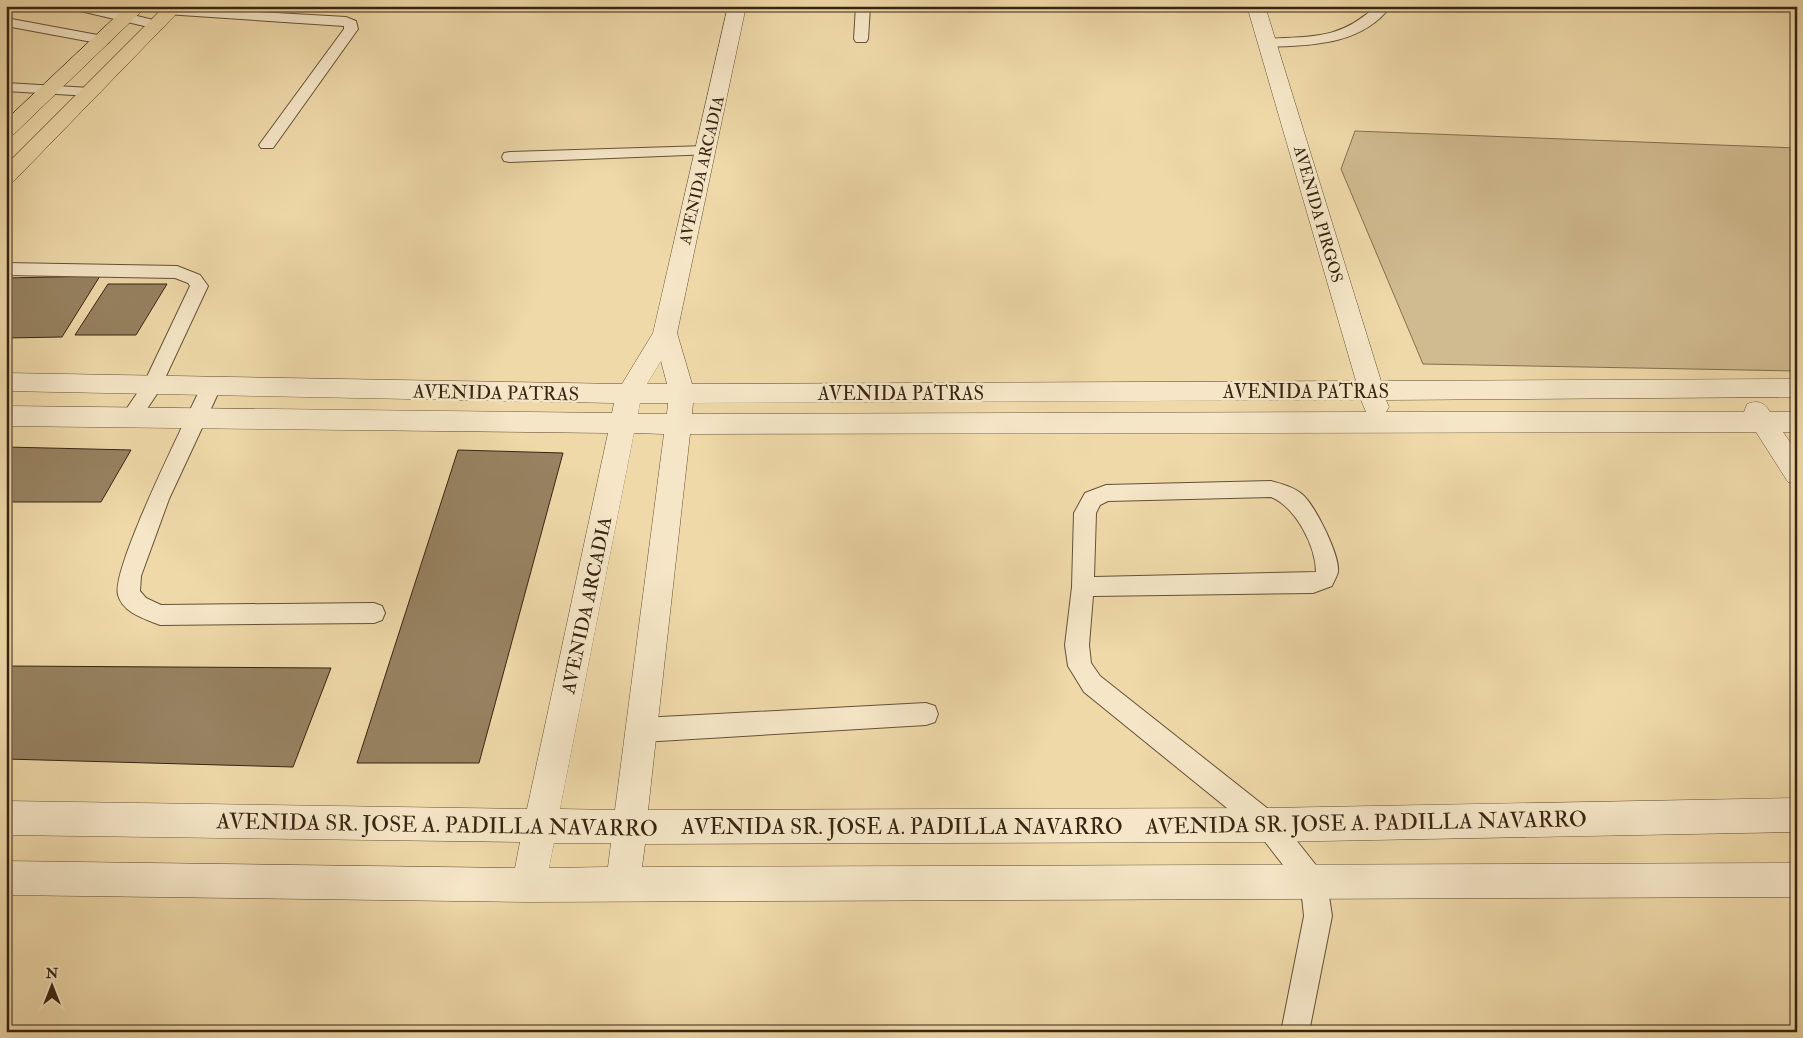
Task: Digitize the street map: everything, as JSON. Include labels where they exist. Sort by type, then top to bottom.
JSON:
[{"type":"main road","points":[[6,177],[173,8]]},
{"type":"main road","points":[[6,131],[132,12]]},
{"type":"street","name":"AVENIDA ARCADIA","points":[[528,885],[629,394],[665,333],[737,6]]},
{"type":"street","name":"AVENIDA PIRGOS","points":[[1256,6],[1381,422]]},
{"type":"street","name":"AVENIDA ARCADIA","points":[[622,885],[682,393],[665,333]]},
{"type":"street","name":"AVENIDA PATRAS","points":[[6,382],[629,394],[1797,388]]},
{"type":"street","points":[[1741,388],[1797,474]]},
{"type":"street","name":"AVENIDA PATRAS","points":[[6,416],[678,424],[1797,422]]},
{"type":"street","name":"AVENIDA SR. JOSE A. PADILLA NAVARRO","points":[[6,818],[630,827],[1268,825],[1797,815]]},
{"type":"street","points":[[6,878],[528,885],[1797,880]]},
{"type":"lane","points":[[77,6],[132,12],[157,25]]},
{"type":"lane","points":[[861,39],[863,6]]},
{"type":"lane","points":[[1266,43],[1327,38],[1345,33],[1362,26],[1384,6]]},
{"type":"lane","points":[[173,8],[346,21],[351,24],[352,29],[267,145]]},
{"type":"lane","points":[[6,22],[102,40]]},
{"type":"lane","points":[[6,87],[90,92]]},
{"type":"lane","points":[[510,157],[706,151]]},
{"type":"lane","points":[[6,269],[177,272],[194,279],[199,286],[152,386],[131,417]]},
{"type":"lane","points":[[211,387],[159,499],[130,576],[129,594],[138,605],[160,615],[374,614]]},
{"type":"lane","points":[[1083,587],[1307,584],[1324,578],[1328,571],[1326,558],[1312,527],[1299,504],[1285,493],[1271,489],[1106,493],[1092,499],[1085,513],[1083,587],[1077,645],[1080,666],[1092,684],[1268,825],[1314,883],[1318,916],[1294,1032]]},
{"type":"lane","points":[[642,730],[926,714]]},
{"type":"shaded area","points":[[1355,131],[1797,148],[1797,371],[1423,364],[1341,169]]},
{"type":"building","points":[[100,276],[62,337],[6,338],[6,278]]},
{"type":"building","points":[[108,284],[167,284],[136,335],[75,335]]},
{"type":"building","points":[[6,447],[131,450],[101,502],[6,502]]},
{"type":"building","points":[[458,450],[563,453],[479,763],[357,763]]},
{"type":"building","points":[[7,666],[331,668],[293,767],[6,759]]}]
